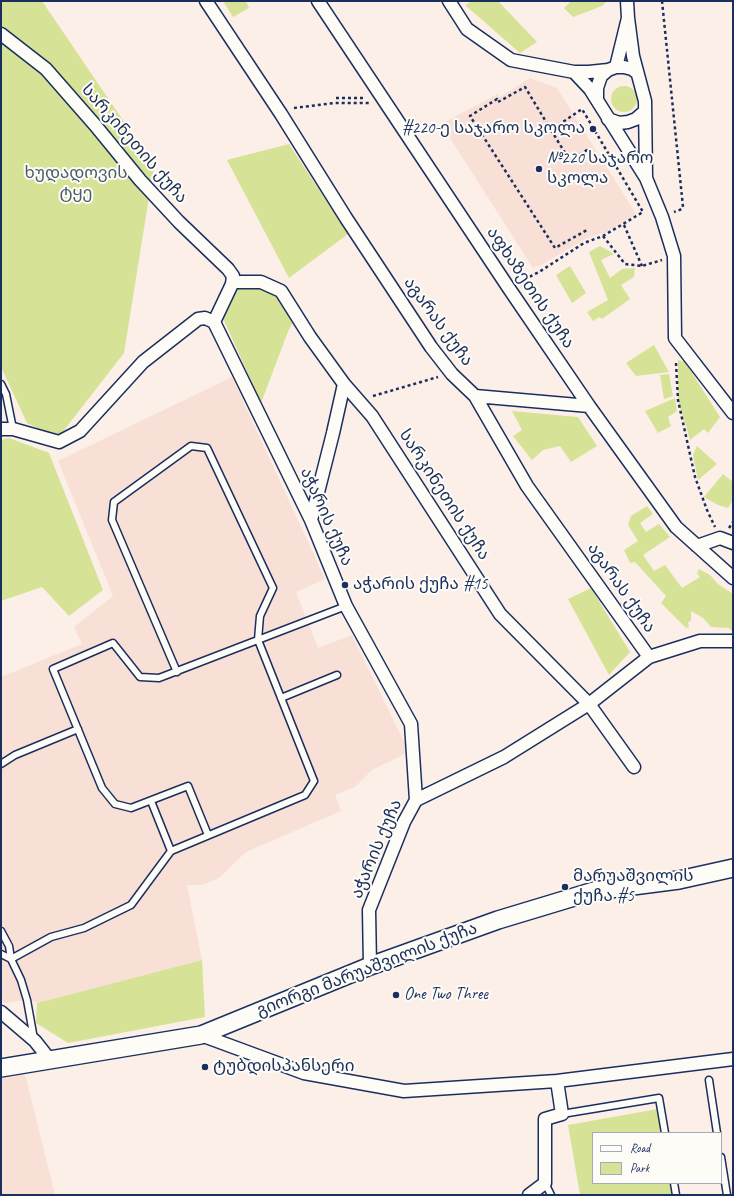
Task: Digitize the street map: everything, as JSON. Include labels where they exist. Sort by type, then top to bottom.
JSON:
[{"type":"street","name":"აგარას ქუჩა","points":[[206,1],[282,114],[346,218],[430,347],[452,374],[475,396],[527,486],[648,657]]},
{"type":"street","name":"აფხაზეთის ქუჩა","points":[[318,1],[508,287],[676,527],[733,578]]},
{"type":"street","points":[[449,1],[467,29],[511,60],[574,72],[589,72],[612,68],[632,69],[636,72]]},
{"type":"street","points":[[627,1],[633,56],[636,72],[642,86],[645,101],[646,178]]},
{"type":"street","points":[[598,100],[597,88],[601,76],[612,68],[628,18]]},
{"type":"street","name":"სარკინეთის ქუჩა","points":[[1,34],[46,69],[179,222],[228,269],[233,276],[233,282],[261,282],[281,291],[310,337],[344,384],[372,416],[500,614],[589,704],[634,767]]},
{"type":"street","points":[[574,72],[598,100],[608,119],[646,178],[662,217],[674,256],[675,338],[733,413]]},
{"type":"street","points":[[608,119],[619,123],[628,122],[636,119],[644,112]]},
{"type":"street","points":[[7,429],[58,442],[80,430],[143,362],[198,319],[205,318],[214,322],[233,282]]},
{"type":"street","name":"აჭარის ქუჩა","points":[[214,322],[311,520],[346,606],[411,724],[416,800],[404,822],[369,910],[370,966]]},
{"type":"street","points":[[311,520],[344,384]]},
{"type":"street","points":[[475,396],[590,406]]},
{"type":"street","points":[[697,546],[720,538],[733,544]]},
{"type":"street","points":[[416,800],[504,757],[589,704],[648,657],[700,641],[733,641]]},
{"type":"street","name":"გიორგი მარუაშვილის ქუჩა","points":[[1,1068],[201,1035],[370,966],[498,920],[594,891],[679,880],[733,868]]},
{"type":"street","points":[[1,1012],[35,1041],[50,1060]]},
{"type":"street","points":[[201,1035],[304,1073],[404,1091],[557,1081],[733,1059]]},
{"type":"street","points":[[529,1195],[545,1183],[545,1119],[562,1114],[557,1081]]},
{"type":"lane","points":[[1,384],[6,394],[7,429]]},
{"type":"lane","points":[[11,959],[50,937],[84,928],[131,905],[171,851],[305,795],[314,781],[258,640],[260,616],[273,588],[207,448],[191,446],[114,502],[112,520],[177,672]]},
{"type":"lane","points":[[208,835],[188,786],[131,808],[115,804],[102,788],[53,668],[114,643],[140,677],[159,678],[346,606]]},
{"type":"lane","points":[[281,698],[337,675]]},
{"type":"lane","points":[[1,764],[15,754],[78,729]]},
{"type":"lane","points":[[151,801],[171,851]]},
{"type":"lane","points":[[1,930],[9,946],[11,959],[21,980],[27,1000],[35,1041]]},
{"type":"lane","points":[[1,954],[11,959]]},
{"type":"lane","points":[[710,1080],[717,1132]]},
{"type":"lane","points":[[562,1114],[659,1098],[665,1132]]},
{"type":"lane","points":[[722,1163],[727,1195]]},
{"type":"lane","points":[[545,1183],[551,1195]]},
{"type":"lane","points":[[674,1184],[676,1195]]},
{"type":"path","points":[[662,1],[683,207],[682,209],[662,217]]},
{"type":"path","points":[[588,230],[555,248],[470,116],[497,99],[498,102],[524,87],[570,161],[587,150],[592,157]]},
{"type":"path","points":[[336,98],[365,98]]},
{"type":"path","points":[[293,108],[334,103],[366,103]]},
{"type":"path","points":[[508,287],[523,281],[584,243],[603,236],[643,212],[582,109],[551,130]]},
{"type":"path","points":[[624,224],[642,266]]},
{"type":"path","points":[[603,236],[625,264],[642,266],[674,256]]},
{"type":"path","points":[[675,338],[678,400],[695,477],[707,510],[720,538]]},
{"type":"path","points":[[360,404],[374,396],[452,374]]},
{"type":"shaded area","name":"№220 საჯარო სკოლა","points":[[530,78],[557,88],[636,214],[607,232],[587,238],[541,265],[533,268],[441,124],[498,94],[500,97]]},
{"type":"shaded area","points":[[232,377],[325,579],[296,592],[318,648],[352,635],[409,752],[372,770],[355,787],[335,795],[341,811],[246,852],[219,878],[202,885],[187,885],[202,960],[37,1003],[27,1000],[4,1003],[1,996],[1,677],[82,644],[74,627],[113,596],[58,461]]},
{"type":"shaded area","points":[[25,1074],[55,1195],[1,1195],[1,1079]]},
{"type":"green space","name":"ხუდადოვის ტყე","points":[[1,1],[42,1],[154,166],[124,353],[58,438],[27,423],[1,367]]},
{"type":"green space","points":[[223,1],[246,1],[249,8],[233,17]]},
{"type":"green space","points":[[473,1],[498,1],[537,42],[520,53],[465,5]]},
{"type":"green space","points":[[571,1],[607,1],[602,6],[573,17],[564,8]]},
{"type":"green space","points":[[624,86],[633,90],[637,99],[633,108],[624,112],[615,108],[611,99],[615,90]]},
{"type":"green space","points":[[289,144],[348,234],[289,278],[227,160]]},
{"type":"green space","points":[[600,246],[614,254],[601,260],[610,278],[622,269],[635,268],[634,277],[621,285],[630,299],[602,319],[599,317],[593,321],[587,312],[608,300],[589,252]]},
{"type":"green space","points":[[570,266],[586,293],[572,303],[556,275]]},
{"type":"green space","points":[[238,284],[261,285],[273,290],[294,321],[289,329],[261,403],[222,316]]},
{"type":"green space","points":[[654,345],[669,372],[636,376],[626,363]]},
{"type":"green space","points":[[678,360],[685,362],[720,417],[708,433],[704,429],[690,440],[678,400]]},
{"type":"green space","points":[[669,374],[673,396],[664,399],[660,375]]},
{"type":"green space","points":[[675,398],[677,411],[668,417],[671,426],[658,433],[645,411]]},
{"type":"green space","points":[[512,411],[578,417],[597,446],[571,462],[560,446],[543,450],[532,460],[513,436],[522,430]]},
{"type":"green space","points":[[9,438],[49,453],[103,590],[69,616],[42,587],[1,601],[1,440]]},
{"type":"green space","points":[[697,446],[717,464],[698,480],[693,455]]},
{"type":"green space","points":[[723,474],[733,482],[733,500],[728,508],[718,505],[704,497]]},
{"type":"green space","points":[[647,506],[653,514],[640,523],[646,532],[659,524],[670,537],[643,555],[654,571],[665,565],[682,588],[700,577],[697,573],[699,569],[710,575],[718,584],[733,594],[733,631],[728,628],[711,627],[703,618],[691,611],[691,621],[688,622],[689,627],[686,628],[661,603],[666,596],[635,562],[630,563],[624,550],[638,541],[628,525],[631,516]]},
{"type":"green space","points":[[591,588],[630,652],[609,675],[568,599]]},
{"type":"green space","points":[[202,960],[205,1017],[68,1043],[36,1023],[37,1003]]},
{"type":"green space","points":[[658,1109],[662,1132],[592,1132],[592,1184],[670,1184],[672,1195],[580,1195],[568,1125]]},
{"type":"place","name":"#220-ე საჯარო სკოლა","points":[[593,129]]},
{"type":"place","name":"№220 საჯარო სკოლა","points":[[539,169]]},
{"type":"place","name":"აჭარის ქუჩა #15","points":[[345,585]]},
{"type":"place","name":"მარუაშვილის ქუჩა #5","points":[[565,887]]},
{"type":"place","name":"One Two Three","points":[[396,995]]},
{"type":"place","name":"ტუბდისპანსერი","points":[[205,1067]]}]
